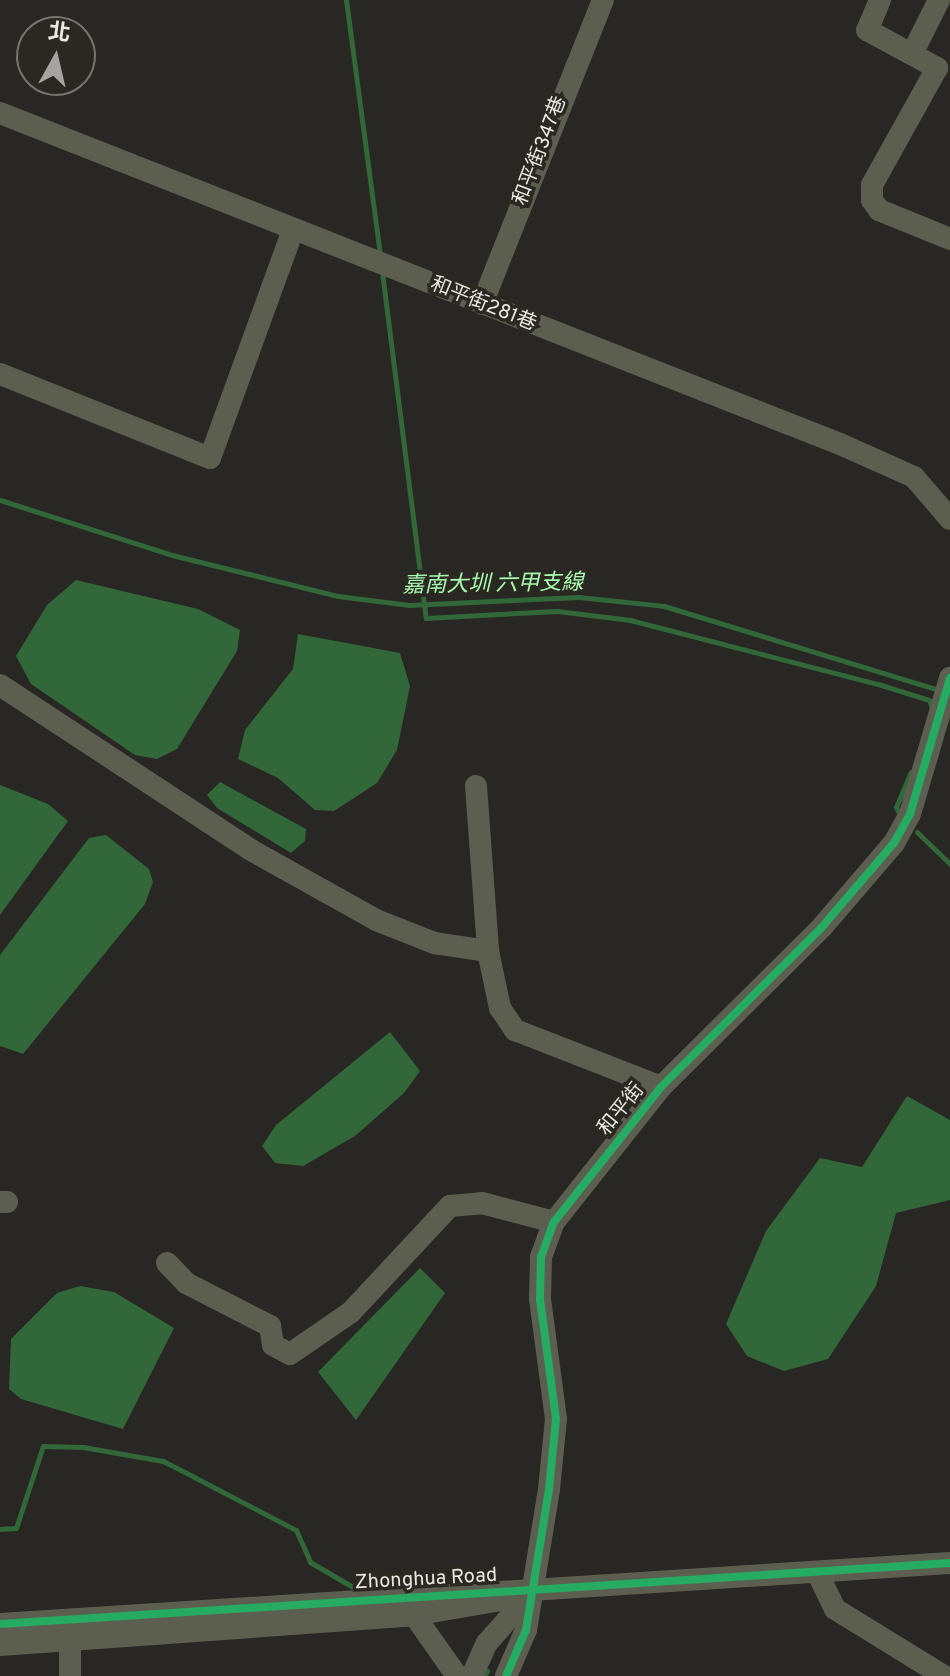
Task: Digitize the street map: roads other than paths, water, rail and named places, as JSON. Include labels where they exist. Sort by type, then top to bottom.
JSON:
[{"type":"street","name":"和平街347巷","points":[[482,304],[603,0]]},
{"type":"street","points":[[880,0],[867,30],[944,70],[872,185],[872,200],[879,210],[950,239]]},
{"type":"street","points":[[912,54],[939,0]]},
{"type":"street","name":"和平街281巷","points":[[0,113],[292,233],[482,304],[914,477],[950,519]]},
{"type":"street","points":[[0,374],[210,458],[292,233]]},
{"type":"street","points":[[0,685],[251,850],[376,920],[434,943],[488,951]]},
{"type":"street","name":"和平街","points":[[507,1675],[532,1592],[556,1419],[540,1299],[541,1257],[554,1222],[661,1087],[822,927],[894,843],[910,814],[948,690]]},
{"type":"street","points":[[476,786],[488,951],[500,1008],[515,1030],[661,1087]]},
{"type":"street","points":[[167,1263],[186,1283],[270,1326],[273,1345],[290,1354],[351,1312],[450,1206],[482,1203],[554,1222]]},
{"type":"street","name":"Zhonghua Road","points":[[0,1624],[950,1563]]},
{"type":"street","points":[[817,1572],[835,1609],[944,1676]]},
{"type":"street","points":[[472,1676],[487,1643],[532,1592]]},
{"type":"street","name":"Zhonghua Road","points":[[0,1645],[70,1645],[414,1615],[532,1592]]},
{"type":"street","points":[[414,1615],[457,1676]]},
{"type":"street","points":[[70,1645],[70,1676]]},
{"type":"waterway","points":[[346,0],[380,255]]},
{"type":"waterway","points":[[382,272],[426,618],[557,611],[630,620],[878,684],[929,700],[933,710]]},
{"type":"waterway","name":"嘉南大圳 六甲支線","points":[[0,500],[172,555],[338,596],[409,605],[579,597],[664,606],[939,690]]},
{"type":"waterway","points":[[900,815],[896,807],[911,772]]},
{"type":"waterway","points":[[917,832],[950,864]]},
{"type":"waterway","points":[[0,1529],[16,1528],[43,1446],[83,1447],[163,1461],[296,1530],[310,1562],[358,1590]]},
{"type":"waterway","points":[[484,1676],[487,1671]]}]
